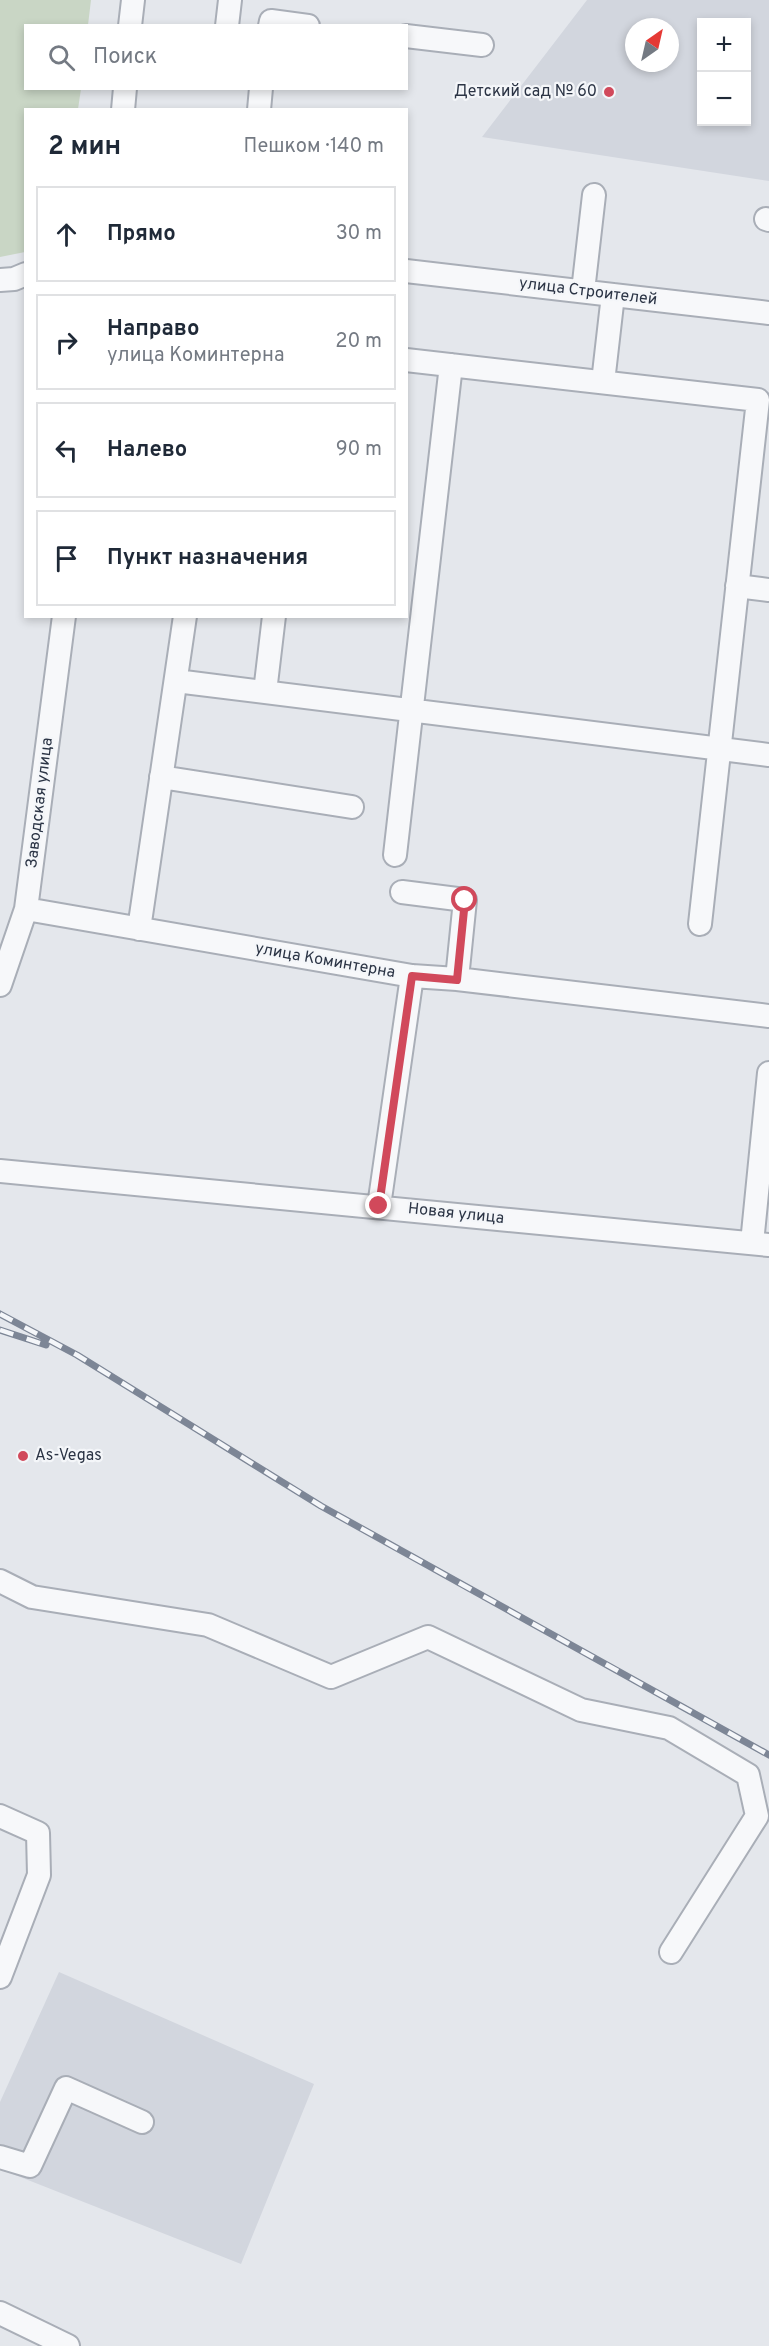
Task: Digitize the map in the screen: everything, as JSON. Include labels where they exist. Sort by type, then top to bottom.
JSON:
[{"type":"street","points":[[130,24],[133,0]]},
{"type":"street","points":[[227,24],[230,0]]},
{"type":"street","points":[[270,24],[271,21],[293,24]]},
{"type":"street","points":[[408,36],[482,45]]},
{"type":"street","points":[[123,108],[125,90]]},
{"type":"street","points":[[259,108],[261,90]]},
{"type":"street","points":[[583,291],[594,195]]},
{"type":"street","name":"улица Строителей","points":[[408,271],[769,313]]},
{"type":"street","points":[[0,280],[14,279],[24,275]]},
{"type":"street","points":[[603,382],[613,295]]},
{"type":"street","points":[[408,360],[764,400],[737,586],[700,924]]},
{"type":"street","points":[[395,855],[451,365]]},
{"type":"street","points":[[737,586],[769,590]]},
{"type":"street","name":"Заводская улица","points":[[0,985],[26,909],[64,618]]},
{"type":"street","points":[[139,929],[185,618]]},
{"type":"street","points":[[265,692],[273,618]]},
{"type":"street","points":[[176,681],[769,755]]},
{"type":"street","points":[[161,777],[352,807]]},
{"type":"street","points":[[402,892],[465,900],[457,980]]},
{"type":"street","name":"улица Коминтерна","points":[[26,909],[412,976],[769,1016]]},
{"type":"street","points":[[379,1206],[412,976]]},
{"type":"street","points":[[761,1244],[769,1073]]},
{"type":"street","name":"Новая улица","points":[[0,1171],[761,1244]]},
{"type":"street","points":[[0,1581],[32,1597],[208,1625],[331,1677],[428,1637],[580,1710],[669,1728],[748,1775],[756,1816],[671,1952]]},
{"type":"street","points":[[0,1816],[38,1833],[39,1875],[0,1977]]},
{"type":"street","points":[[0,2157],[30,2166],[66,2088],[142,2122]]},
{"type":"street","points":[[0,2313],[68,2346]]},
{"type":"shaded area","name":"Детский сад № 60","points":[[587,0],[769,0],[769,181],[482,137]]},
{"type":"shaded area","points":[[59,1972],[314,2084],[241,2264],[0,2169],[0,2102]]},
{"type":"green space","points":[[0,0],[91,0],[88,24],[24,24],[24,90],[81,90],[78,108],[24,108],[24,252],[0,257]]},
{"type":"railway","points":[[0,1314],[77,1355],[321,1506],[769,1755]]},
{"type":"railway","points":[[0,1330],[46,1345]]},
{"type":"place","name":"Детский сад № 60","points":[[609,92]]},
{"type":"place","name":"As-Vegas","points":[[23,1456]]},
{"type":"route","points":[[379,1206],[412,976],[457,980],[465,900]]}]
